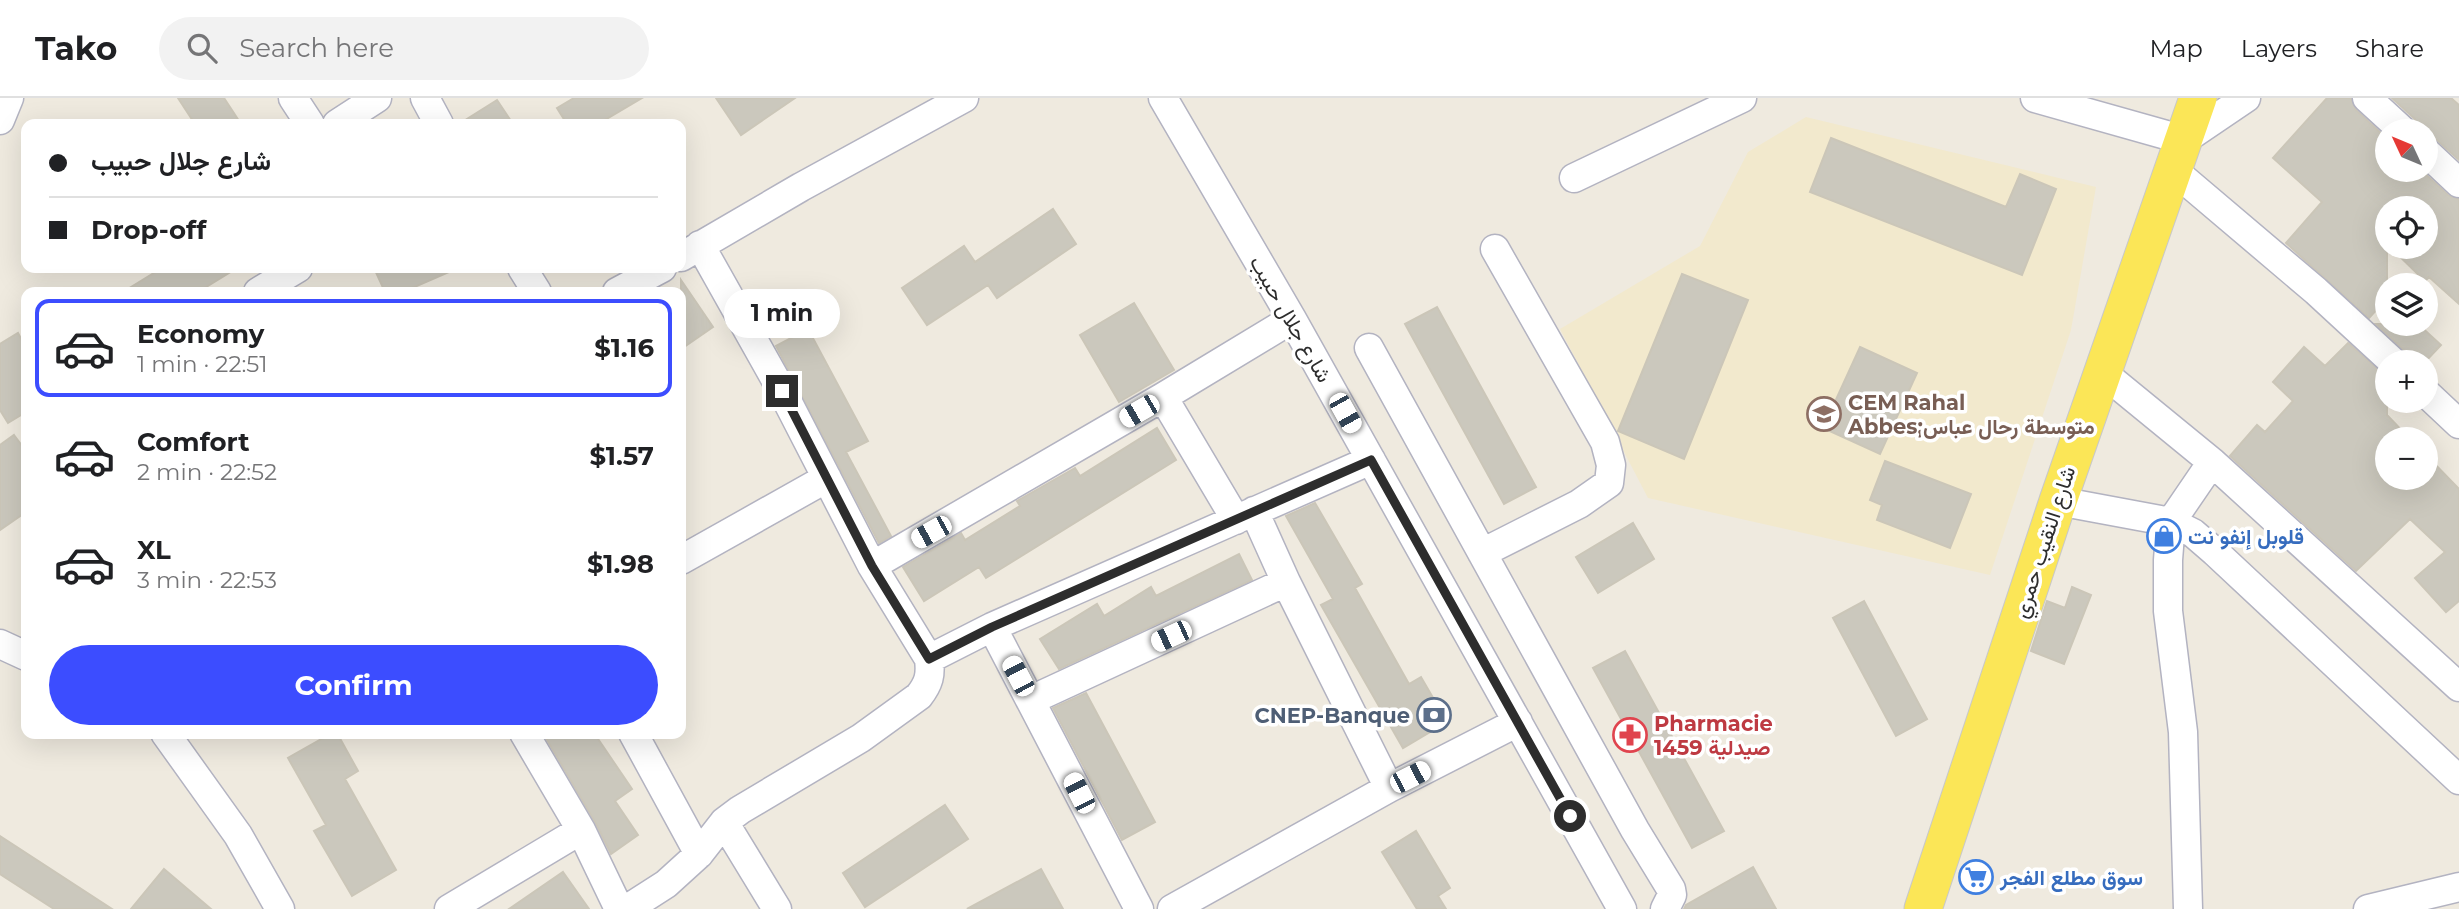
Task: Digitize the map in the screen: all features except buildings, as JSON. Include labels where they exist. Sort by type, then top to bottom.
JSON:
[{"type":"main road","name":"شارع النقيب حمري","points":[[1923,909],[2058,501],[2197,98]]},
{"type":"street","points":[[0,120],[9,98]]},
{"type":"street","points":[[293,98],[307,119]]},
{"type":"street","points":[[345,119],[377,98]]},
{"type":"street","points":[[425,98],[436,119]]},
{"type":"street","name":"شارع جلال حبيب","points":[[1163,98],[1292,319],[1622,909]]},
{"type":"street","points":[[1574,178],[1742,98]]},
{"type":"street","points":[[2035,98],[2178,154],[2380,350]]},
{"type":"street","points":[[2178,154],[2246,98]]},
{"type":"street","points":[[2367,98],[2390,119]]},
{"type":"street","points":[[628,909],[666,884],[699,854],[724,822],[766,793],[861,738],[919,696],[931,675],[929,659],[872,566],[782,391],[690,251],[958,100]]},
{"type":"street","points":[[2438,163],[2459,183]]},
{"type":"street","points":[[1482,553],[1589,497],[1609,483],[1611,465],[1605,442],[1495,249]]},
{"type":"street","points":[[266,287],[290,273]]},
{"type":"street","points":[[626,287],[653,273]]},
{"type":"street","points":[[872,566],[1292,319]]},
{"type":"street","points":[[1369,348],[1635,830],[1671,889],[1672,895],[1665,909]]},
{"type":"street","points":[[2102,372],[2212,462],[2459,687]]},
{"type":"street","points":[[1163,397],[1245,516],[1286,582],[1389,788]]},
{"type":"street","points":[[2438,404],[2459,424]]},
{"type":"street","points":[[929,659],[992,627],[1371,460]]},
{"type":"street","points":[[2188,909],[2183,732],[2168,611],[2168,560],[2171,522],[2212,462]]},
{"type":"street","points":[[686,557],[827,478]]},
{"type":"street","points":[[2058,501],[2171,522],[2193,533],[2459,780]]},
{"type":"street","points":[[1031,700],[1286,582]]},
{"type":"street","points":[[992,627],[1139,909]]},
{"type":"street","points":[[0,644],[21,654]]},
{"type":"street","points":[[1172,909],[1389,788],[1518,722]]},
{"type":"street","points":[[170,739],[238,835],[280,909]]},
{"type":"street","points":[[528,739],[581,830],[619,909]]},
{"type":"street","points":[[636,739],[699,854]]},
{"type":"street","points":[[724,822],[777,909]]},
{"type":"street","points":[[449,909],[581,830]]},
{"type":"street","points":[[2368,909],[2446,897]]},
{"type":"shaded area","name":"CEM Rahal Abbes;متوسطة رحال عباس","points":[[1806,117],[2096,187],[2071,330],[1990,575],[1648,498],[1560,329],[1700,246],[1748,152]]},
{"type":"place","name":"CEM Rahal Abbes;متوسطة رحال عباس","points":[[1824,414]]},
{"type":"place","name":"قلوبل إنفو نت","points":[[2164,536]]},
{"type":"place","name":"CNEP-Banque","points":[[1434,715]]},
{"type":"place","name":"Pharmacie 1459 صيدلية","points":[[1630,735]]},
{"type":"place","name":"سوق مطلع الفجر","points":[[1976,877]]},
{"type":"route","points":[[782,391],[872,566],[929,659],[992,627],[1371,460],[1570,816]]}]
